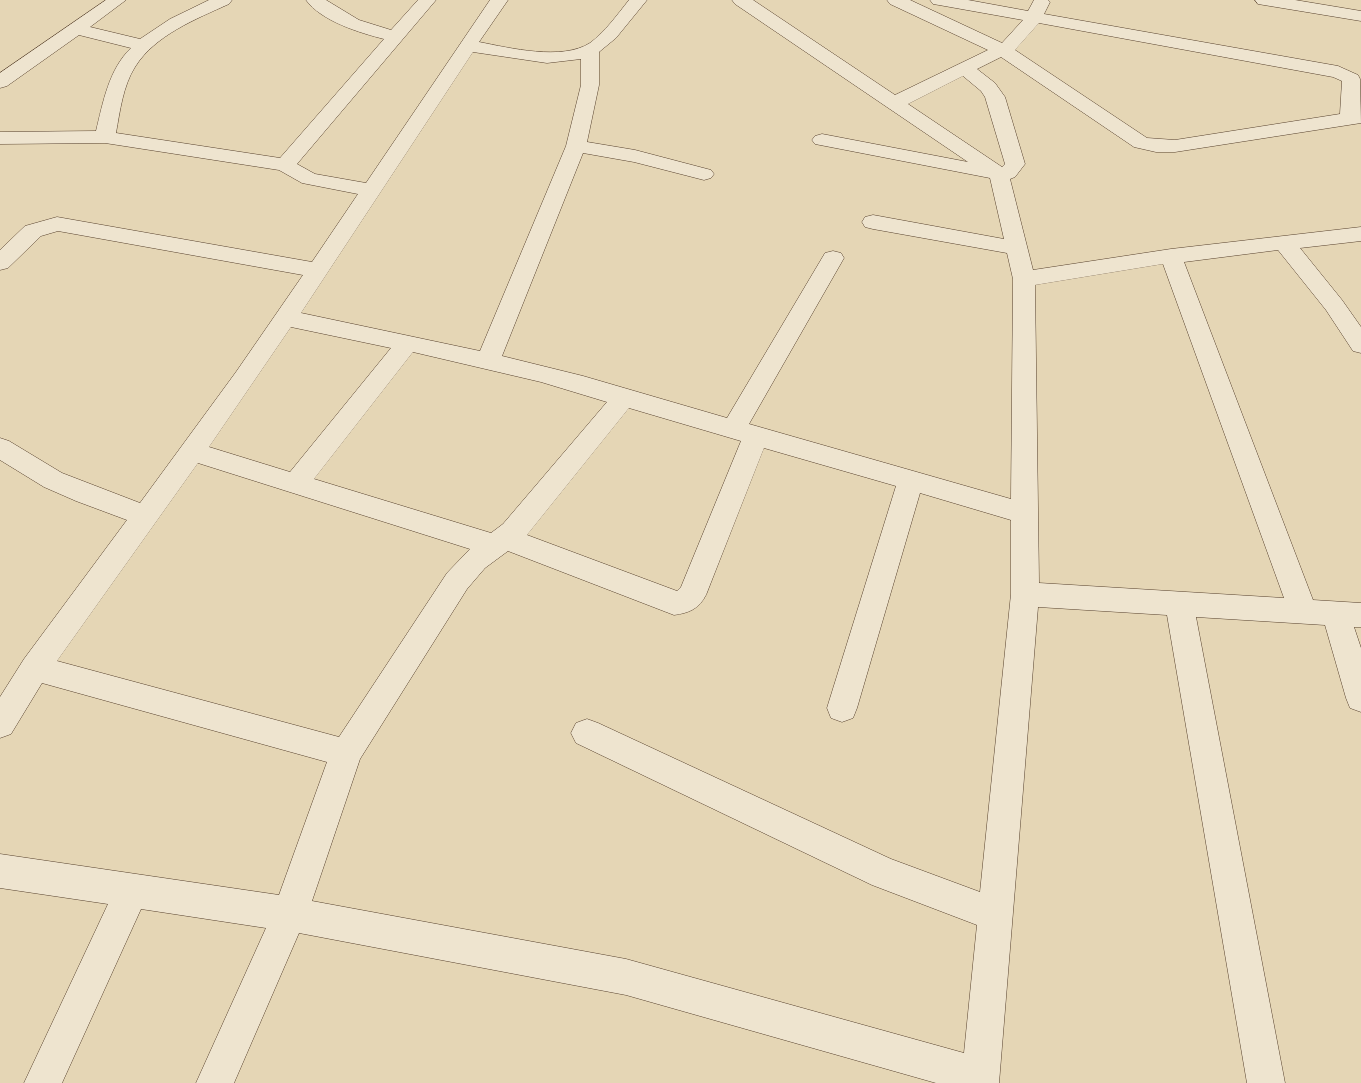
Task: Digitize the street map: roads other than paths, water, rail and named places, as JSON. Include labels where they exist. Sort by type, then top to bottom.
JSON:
[{"type":"street","points":[[0,82],[117,0]]},
{"type":"street","points":[[105,137],[118,82],[134,55],[163,31],[223,0]]},
{"type":"street","points":[[315,0],[338,18],[352,25],[396,37]]},
{"type":"street","points":[[285,165],[427,0]]},
{"type":"street","points":[[0,724],[35,668],[245,378],[499,0]]},
{"type":"street","points":[[468,46],[550,57],[567,56],[590,50],[616,26],[638,0]]},
{"type":"street","points":[[0,871],[290,914],[462,944],[626,977],[980,1080],[1025,594],[1024,279],[999,174],[741,0]]},
{"type":"street","points":[[898,0],[1002,50],[1141,143],[1156,146],[1175,146],[1355,118],[1350,79],[1344,74],[1038,9],[939,0]]},
{"type":"street","points":[[1264,0],[1361,16]]},
{"type":"street","points":[[894,103],[1002,50],[1021,35],[1038,9]]},
{"type":"street","points":[[75,29],[144,45]]},
{"type":"street","points":[[488,361],[576,146],[590,85],[590,50]]},
{"type":"street","points":[[822,140],[999,174],[1008,173],[1014,164],[995,97],[988,87],[964,68]]},
{"type":"street","points":[[0,138],[105,137],[285,165],[309,178],[371,190]]},
{"type":"street","points":[[576,146],[635,156],[704,174]]},
{"type":"street","points":[[873,222],[1016,248]]},
{"type":"street","points":[[0,263],[33,232],[57,224],[317,270]]},
{"type":"street","points":[[1024,279],[1171,256],[1361,234]]},
{"type":"street","points":[[1284,243],[1334,305],[1361,345]]},
{"type":"street","points":[[1171,256],[1303,611]]},
{"type":"street","points":[[191,451],[499,541],[674,604],[683,602],[692,595],[744,433],[833,258]]},
{"type":"street","points":[[286,318],[488,361],[576,382],[624,398],[1024,513]]},
{"type":"street","points":[[296,483],[407,344]]},
{"type":"street","points":[[215,1083],[290,914],[346,753],[457,581],[475,560],[514,532],[624,398]]},
{"type":"street","points":[[0,448],[53,480],[85,494],[144,515]]},
{"type":"street","points":[[842,708],[911,480]]},
{"type":"street","points":[[1025,594],[1349,614],[1361,698]]},
{"type":"street","points":[[1179,604],[1266,1083]]},
{"type":"street","points":[[35,668],[346,753]]},
{"type":"street","points":[[587,733],[884,873],[995,915]]},
{"type":"street","points":[[43,1083],[132,891]]}]
